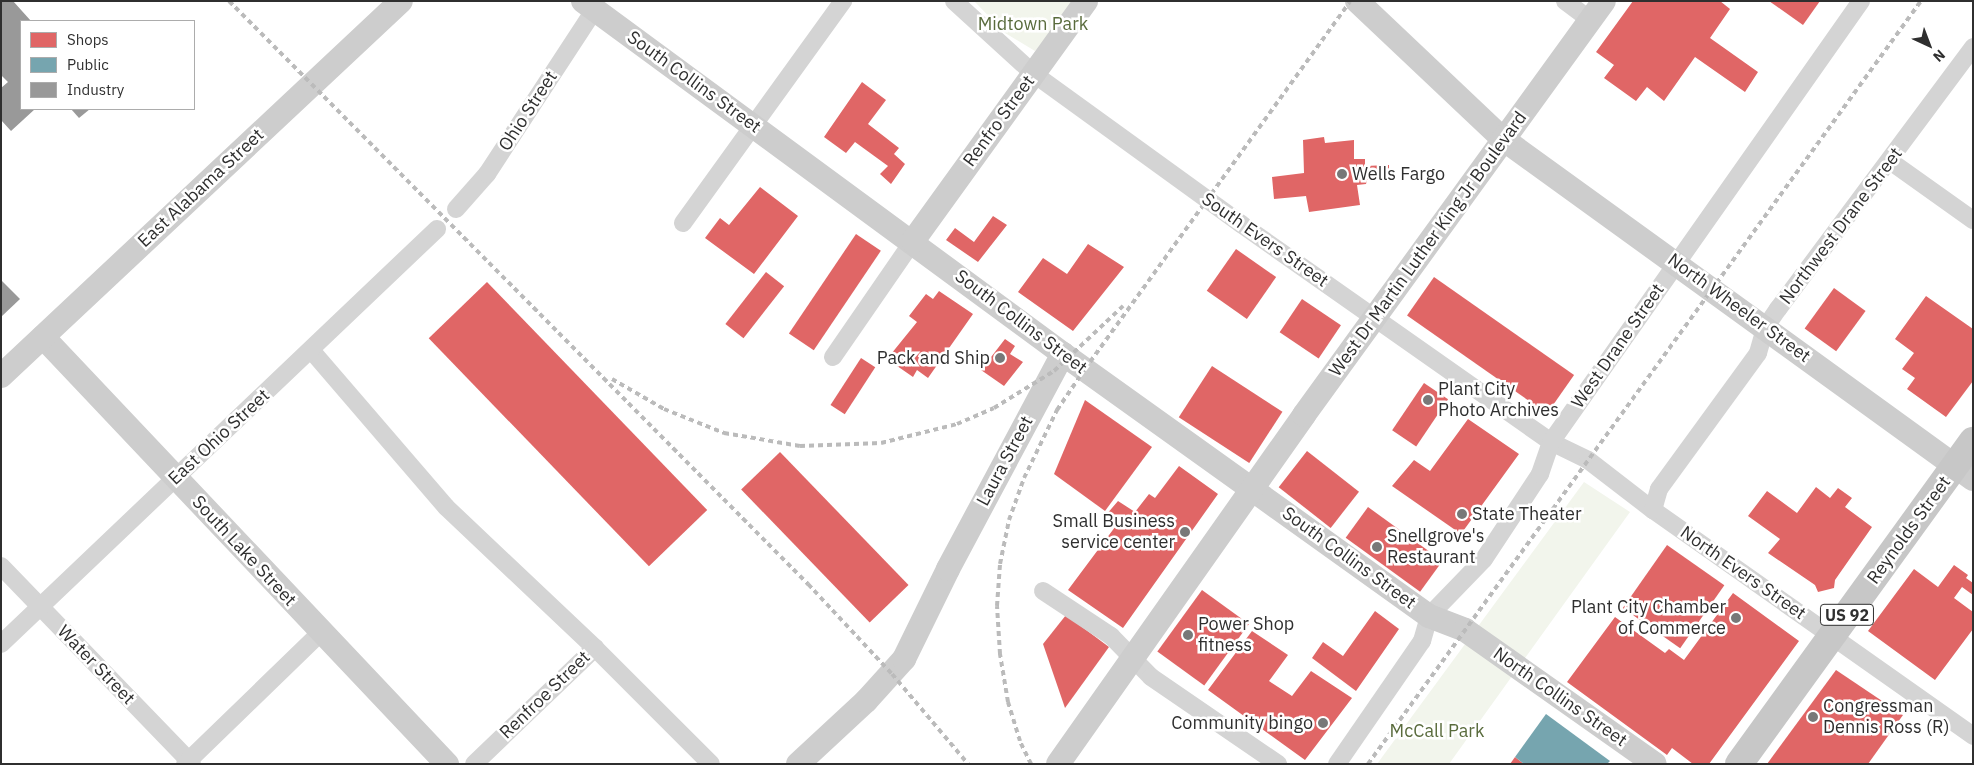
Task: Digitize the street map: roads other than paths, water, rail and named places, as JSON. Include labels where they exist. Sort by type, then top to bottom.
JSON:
[{"type":"main road","name":"Reynolds Street","points":[[1739,764],[1832,635],[1964,473],[1973,441]]},
{"type":"street","name":"East Alabama Street","points":[[1,376],[401,1]]},
{"type":"street","points":[[683,223],[755,126],[843,1]]},
{"type":"street","name":"South Evers Street","points":[[954,1],[1034,74],[1551,442],[1588,460]]},
{"type":"street","name":"Renfro Street","points":[[913,241],[1086,1]]},
{"type":"street","name":"North Wheeler Street","points":[[1357,1],[1503,139],[1677,263],[1964,473]]},
{"type":"street","points":[[1564,1],[1597,10]]},
{"type":"street","name":"West Drane Street","points":[[1429,616],[1484,559],[1540,474],[1551,442],[1861,1]]},
{"type":"street","name":"South Collins Street","points":[[589,5],[913,241],[1063,354],[1429,616],[1465,630]]},
{"type":"street","name":"Ohio Street","points":[[456,209],[487,174],[589,5]]},
{"type":"street","name":"West Dr Martin Luther King Jr Boulevard","points":[[1058,764],[1132,656],[1597,10]]},
{"type":"street","name":"Northwest Drane Street","points":[[1653,510],[1659,489],[1758,353],[1766,328],[1973,47]]},
{"type":"street","points":[[1890,161],[1973,220]]},
{"type":"street","name":"East Ohio Street","points":[[1,644],[437,229]]},
{"type":"street","points":[[833,358],[913,241]]},
{"type":"street","name":"South Lake Street","points":[[43,337],[447,764]]},
{"type":"street","points":[[311,350],[446,508],[595,648],[711,764]]},
{"type":"street","name":"Laura Street","points":[[798,764],[866,701],[904,659],[948,569],[1063,354]]},
{"type":"street","name":"North Evers Street","points":[[1588,460],[1653,510],[1973,736]]},
{"type":"street","name":"Water Street","points":[[1,566],[188,763]]},
{"type":"street","points":[[1043,591],[1111,636],[1151,677],[1278,764]]},
{"type":"street","points":[[1337,764],[1422,641],[1429,616]]},
{"type":"street","name":"North Collins Street","points":[[1465,630],[1655,764]]},
{"type":"street","points":[[188,763],[321,632]]},
{"type":"street","name":"Renfroe Street","points":[[474,764],[595,648]]},
{"type":"railway","points":[[229,1],[808,584],[892,674],[968,764]]},
{"type":"railway","points":[[1031,764],[1020,741],[1008,702],[1000,654],[997,606],[1000,564],[1009,520],[1024,478],[1057,410],[1085,369],[1350,1]]},
{"type":"railway","points":[[1368,764],[1921,1]]},
{"type":"railway","points":[[612,379],[664,409],[724,433],[800,446],[881,443],[957,424],[994,408],[1054,371],[1123,306]]},
{"type":"place","name":"Wells Fargo","points":[[1342,174]]},
{"type":"place","name":"Pack and Ship","points":[[1000,358]]},
{"type":"place","name":"Plant City Photo Archives","points":[[1428,400]]},
{"type":"place","name":"State Theater","points":[[1462,514]]},
{"type":"place","name":"Small Business service center","points":[[1185,532]]},
{"type":"place","name":"Snellgrove's Restaurant","points":[[1377,547]]},
{"type":"place","name":"Plant City Chamber of Commerce","points":[[1736,618]]},
{"type":"place","name":"Power Shop fitness","points":[[1188,635]]},
{"type":"place","name":"Congressman Dennis Ross (R)","points":[[1813,717]]},
{"type":"place","name":"Community bingo","points":[[1323,723]]},
{"type":"park label","name":"Midtown Park","points":[[1033,24]]},
{"type":"park label","name":"McCall Park","points":[[1437,731]]}]
